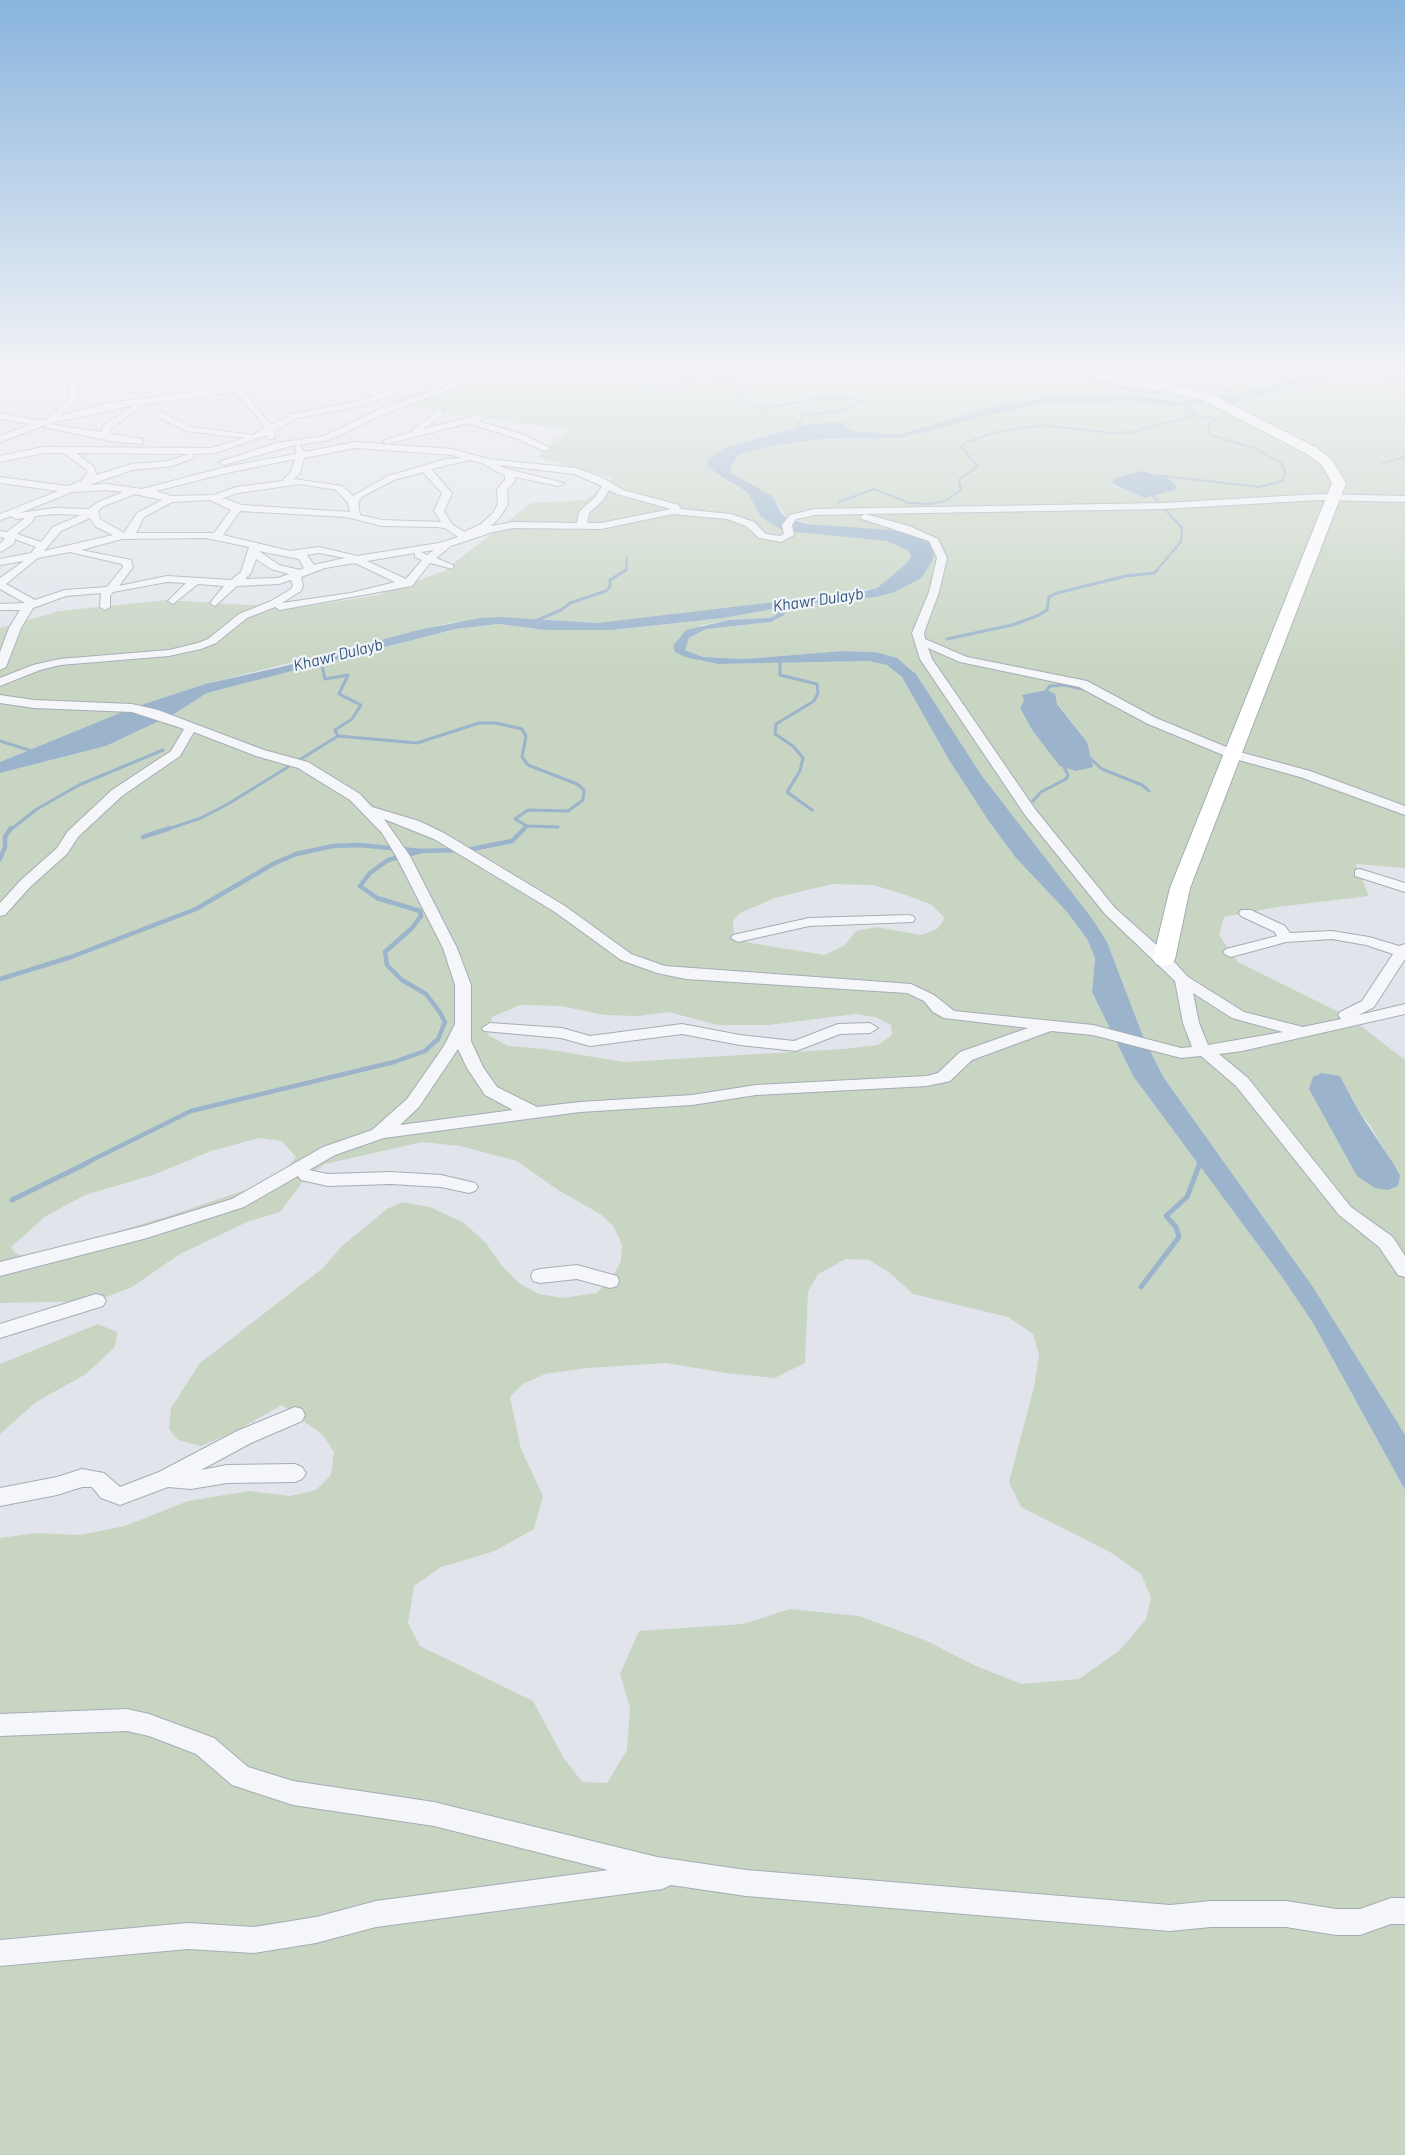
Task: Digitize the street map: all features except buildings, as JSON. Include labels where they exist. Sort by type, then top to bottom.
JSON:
[{"type":"main road","points":[[1164,959],[1180,888],[1335,497],[1339,483],[1332,472]]},
{"type":"street","points":[[86,482],[92,475],[91,472]]},
{"type":"street","points":[[0,516],[27,498],[68,489],[118,472]]},
{"type":"street","points":[[175,482],[190,472]]},
{"type":"street","points":[[31,605],[26,597],[0,584],[33,556],[57,529],[93,512],[101,504],[219,472]]},
{"type":"street","points":[[236,490],[264,472]]},
{"type":"street","points":[[285,483],[295,472]]},
{"type":"street","points":[[396,476],[399,472]]},
{"type":"street","points":[[353,502],[360,494],[396,476],[415,472]]},
{"type":"street","points":[[428,472],[447,492],[439,511],[459,538]]},
{"type":"street","points":[[506,472],[559,483]]},
{"type":"street","points":[[280,607],[351,596],[406,583],[415,578],[428,559],[459,538],[485,526],[497,515],[503,504],[502,489],[510,481],[510,475],[506,472]]},
{"type":"street","points":[[585,472],[639,497],[742,520],[763,536],[781,539],[789,535],[787,525],[793,517],[839,512],[1164,506],[1335,497],[1405,499]]},
{"type":"street","points":[[189,478],[254,477]]},
{"type":"street","points":[[0,482],[68,489],[106,487],[170,499],[214,498],[236,490],[301,481],[324,483],[339,488],[353,502],[356,517]]},
{"type":"street","points":[[0,482],[27,498]]},
{"type":"street","points":[[581,526],[584,513],[600,498],[608,484]]},
{"type":"street","points":[[214,498],[241,508],[356,517],[382,523],[448,526]]},
{"type":"street","points":[[124,536],[135,528],[140,515],[170,499]]},
{"type":"street","points":[[217,537],[236,510],[234,505]]},
{"type":"street","points":[[0,516],[93,512]]},
{"type":"street","points":[[93,512],[95,520],[100,525]]},
{"type":"street","points":[[0,607],[14,608],[31,605],[65,593],[129,588],[167,579],[197,579],[233,583],[279,581],[357,559],[411,550],[513,525],[611,524],[654,514],[698,512]]},
{"type":"street","points":[[839,512],[924,534],[933,539],[942,558],[934,592],[920,623],[919,640],[926,659],[1030,812],[1110,911],[1164,959],[1183,980],[1238,1015],[1302,1032]]},
{"type":"street","points":[[35,514],[100,525],[124,536]]},
{"type":"street","points":[[5,535],[35,514]]},
{"type":"street","points":[[5,535],[25,538],[42,546],[127,562],[128,567],[105,596],[105,607]]},
{"type":"street","points":[[0,551],[10,542],[5,535]]},
{"type":"street","points":[[0,562],[124,536],[217,537],[254,550],[290,554],[307,560],[296,591],[275,603],[243,616],[212,641],[201,646],[169,653],[60,662],[0,664],[15,627],[31,605]]},
{"type":"street","points":[[0,551],[42,546]]},
{"type":"street","points":[[254,550],[274,567],[301,573]]},
{"type":"street","points":[[215,603],[233,583],[246,573],[254,550]]},
{"type":"street","points":[[290,554],[319,550],[357,559],[406,583]]},
{"type":"street","points":[[411,550],[449,567]]},
{"type":"street","points":[[173,601],[197,579]]},
{"type":"street","points":[[919,640],[945,654],[973,662],[1083,684],[1152,721],[1232,754],[1305,774],[1405,811]]},
{"type":"street","points":[[0,682],[37,667],[60,662]]},
{"type":"street","points":[[0,699],[132,708],[310,768],[355,797],[388,831],[404,856],[450,948],[463,986],[463,1041],[474,1068],[491,1091],[513,1104],[537,1113]]},
{"type":"street","points":[[0,912],[25,884],[62,851],[73,834],[117,793],[176,753],[191,727]]},
{"type":"street","points":[[365,808],[414,824],[439,836],[560,909],[626,957],[662,970],[686,974],[882,985],[910,989],[929,998],[939,1009],[950,1015],[1093,1030],[1168,1052],[1207,1052],[1405,1009]]},
{"type":"street","points":[[1360,873],[1405,888]]},
{"type":"street","points":[[1246,913],[1280,928],[1286,938]]},
{"type":"street","points":[[738,938],[809,922],[908,919]]},
{"type":"street","points":[[1231,952],[1286,938],[1332,935],[1369,940],[1403,950],[1378,992],[1368,1004],[1346,1015]]},
{"type":"street","points":[[1183,980],[1191,1023],[1200,1046],[1242,1082],[1346,1211],[1386,1242],[1405,1269]]},
{"type":"street","points":[[1380,1015],[1405,1021]]},
{"type":"street","points":[[374,1135],[397,1119],[413,1103],[452,1046],[463,1021]]},
{"type":"street","points":[[0,1269],[147,1232],[238,1203],[329,1151],[374,1135],[448,1123],[580,1107],[692,1100],[756,1090],[927,1081],[944,1077],[966,1056],[1050,1026]]},
{"type":"street","points":[[490,1028],[562,1033],[590,1041],[682,1029],[708,1032],[740,1040],[796,1046],[838,1029],[870,1028]]},
{"type":"street","points":[[307,1176],[328,1180],[391,1178],[441,1181],[469,1187]]},
{"type":"street","points":[[540,1276],[577,1272],[610,1281]]},
{"type":"street","points":[[0,1331],[96,1301]]},
{"type":"street","points":[[0,1497],[57,1486],[82,1478],[96,1479],[105,1485],[109,1492],[120,1496],[167,1478],[244,1437],[295,1414]]},
{"type":"street","points":[[167,1478],[190,1480],[226,1474],[295,1473]]},
{"type":"street","points":[[0,1725],[127,1720],[149,1725],[205,1746],[241,1777],[293,1793],[434,1814],[549,1844],[684,1874],[849,1894],[1170,1918],[1212,1914],[1286,1914],[1336,1923],[1360,1922],[1391,1911],[1405,1911]]},
{"type":"street","points":[[0,1953],[188,1936],[254,1940],[316,1930],[376,1914],[603,1882],[684,1874]]},
{"type":"green space","points":[[589,472],[714,472],[747,492],[761,517],[784,531],[887,541],[909,551],[911,557],[877,588],[717,610],[597,623],[503,617],[449,623],[205,684],[132,708],[0,762],[0,628],[59,611],[167,600],[297,608],[378,595],[444,571],[531,503],[586,500],[612,478]]},
{"type":"green space","points":[[1145,472],[1118,477],[1110,483],[1112,486],[1149,498],[1177,487],[1165,476],[1150,472],[1405,472],[1405,868],[1356,864],[1369,896],[1277,907],[1224,917],[1219,935],[1238,962],[1349,1017],[1405,1060],[1405,1435],[1313,1287],[1164,1078],[1144,1039],[1107,942],[982,776],[916,674],[905,664],[875,652],[842,651],[745,659],[703,657],[685,650],[689,638],[706,629],[771,622],[788,607],[876,597],[932,562],[891,530],[823,526],[787,518],[777,504],[731,473]],"holes":[[[1047,690],[1087,742],[1092,767],[1060,765],[1032,730],[1020,709],[1028,694]],[[1322,1073],[1340,1076],[1359,1112],[1370,1125],[1400,1176]]]},
{"type":"green space","points":[[779,608],[775,616],[768,618],[729,620],[701,625],[673,646],[698,660],[718,664],[869,661],[887,665],[902,677],[949,760],[988,820],[1016,858],[1067,912],[1087,939],[1095,958],[1092,992],[1133,1076],[1282,1277],[1313,1323],[1405,1490],[1405,2155],[0,2155],[0,1538],[35,1533],[80,1535],[125,1526],[188,1501],[249,1491],[290,1496],[316,1490],[331,1475],[334,1452],[323,1435],[282,1405],[236,1431],[201,1446],[178,1440],[169,1429],[171,1408],[200,1363],[323,1268],[342,1246],[387,1209],[402,1202],[430,1207],[464,1223],[486,1243],[502,1266],[520,1284],[539,1294],[562,1298],[596,1293],[610,1281],[621,1261],[622,1245],[614,1227],[602,1215],[558,1190],[517,1161],[460,1146],[422,1142],[325,1164],[307,1176],[280,1212],[247,1222],[180,1254],[132,1287],[96,1301],[0,1303],[0,773],[106,746],[174,714],[207,693],[455,629],[498,624],[546,630],[612,630],[723,618]],"holes":[[[832,884],[873,885],[930,904],[944,917],[937,929],[921,935],[877,927],[856,931],[844,946],[824,955],[751,943],[734,936],[733,921],[740,913],[775,898]],[[520,1005],[561,1006],[604,1015],[638,1016],[668,1012],[718,1025],[769,1025],[855,1014],[875,1017],[891,1025],[892,1035],[878,1045],[843,1049],[624,1062],[544,1049],[508,1046],[488,1035],[492,1017]],[[259,1138],[282,1141],[296,1157],[288,1167],[254,1187],[169,1216],[28,1258],[15,1253],[11,1247],[46,1216],[85,1195],[153,1175],[211,1151]],[[846,1259],[869,1260],[890,1273],[913,1294],[1008,1317],[1033,1334],[1039,1355],[1034,1387],[1009,1482],[1021,1507],[1110,1552],[1141,1574],[1151,1597],[1146,1619],[1120,1650],[1079,1679],[1022,1684],[976,1666],[927,1641],[859,1616],[790,1609],[743,1624],[639,1631],[620,1674],[630,1708],[627,1750],[607,1783],[582,1782],[563,1757],[533,1701],[420,1646],[408,1623],[414,1586],[441,1567],[495,1551],[534,1529],[543,1496],[521,1449],[510,1397],[523,1384],[545,1374],[587,1368],[666,1363],[775,1378],[805,1363],[808,1292],[818,1274]]]},
{"type":"green space","points":[[98,1324],[117,1332],[115,1347],[86,1374],[36,1402],[0,1434],[0,1364]]},
{"type":"water","name":"Khawr Dulayb","points":[[714,472],[731,472],[772,496],[782,514],[787,518],[807,524],[891,530],[929,540],[935,547],[932,562],[921,578],[895,592],[876,597],[788,606],[784,615],[771,622],[706,629],[689,638],[685,650],[703,657],[745,659],[842,651],[875,652],[897,658],[916,674],[982,776],[1093,920],[1107,942],[1144,1039],[1164,1078],[1313,1287],[1405,1435],[1405,1490],[1313,1323],[1282,1277],[1133,1076],[1092,992],[1095,958],[1087,939],[1067,912],[1016,858],[988,820],[949,760],[902,677],[887,665],[869,661],[718,664],[685,657],[675,652],[673,646],[686,630],[729,620],[768,618],[775,616],[779,608],[723,618],[612,630],[546,630],[498,624],[455,629],[207,693],[174,714],[106,746],[0,773],[0,762],[132,708],[205,684],[281,667],[418,630],[480,618],[503,617],[597,623],[860,592],[877,588],[911,557],[909,551],[887,541],[784,531],[761,517],[747,492]]},
{"type":"water","points":[[1145,472],[1165,476],[1177,486],[1175,490],[1145,498],[1110,483],[1118,477]]},
{"type":"water","points":[[1047,690],[1055,694],[1057,704],[1087,742],[1093,767],[1076,771],[1060,766],[1032,730],[1020,708],[1024,701],[1022,695]]},
{"type":"water","points":[[1322,1073],[1340,1076],[1359,1112],[1395,1166],[1400,1176],[1398,1186],[1388,1190],[1375,1188],[1357,1176],[1309,1089],[1313,1077]]},
{"type":"waterway","points":[[839,502],[874,489],[909,503],[929,504],[945,501],[961,490],[959,480],[970,472]]},
{"type":"waterway","points":[[1165,476],[1259,487],[1282,481],[1285,472]]},
{"type":"waterway","points":[[1153,496],[1182,528],[1181,542],[1156,571]]},
{"type":"waterway","points":[[626,571],[627,558]]},
{"type":"waterway","points":[[535,621],[561,610],[570,603],[606,591],[610,587],[610,580],[626,570]]},
{"type":"waterway","points":[[947,639],[1012,625],[1037,616],[1047,610],[1049,597],[1057,593],[1156,571]]},
{"type":"waterway","name":"Khawr Dulayb","points":[[316,661],[322,665],[325,679],[348,675],[339,694],[361,705],[352,719],[335,730],[338,736]]},
{"type":"waterway","points":[[780,661],[780,675],[817,684],[818,693],[814,701],[776,724],[775,734],[793,746],[803,758],[800,771],[787,792],[812,810]]},
{"type":"waterway","points":[[1047,690],[1050,686],[1064,685],[1087,690]]},
{"type":"waterway","points":[[338,736],[417,743],[479,723],[496,723],[522,729],[526,736],[522,757],[528,765],[577,784],[584,790],[583,800],[568,811],[528,810],[515,819],[527,826]]},
{"type":"waterway","points":[[165,830],[201,818],[228,804],[338,736]]},
{"type":"waterway","points":[[0,741],[35,752]]},
{"type":"waterway","points":[[10,830],[37,809],[79,785],[163,750]]},
{"type":"waterway","points":[[1090,758],[1102,769],[1142,785],[1149,791]]},
{"type":"waterway","points":[[1033,801],[1041,792],[1066,779],[1068,775],[1064,767]]},
{"type":"waterway","points":[[467,850],[512,841],[527,826]]},
{"type":"waterway","points":[[527,826],[558,827]]},
{"type":"waterway","points":[[0,859],[5,847],[5,837],[11,828]]},
{"type":"waterway","points":[[143,837],[170,828]]},
{"type":"waterway","points":[[0,979],[71,957],[196,909],[273,864],[296,854],[333,846],[359,845],[421,851]]},
{"type":"waterway","points":[[421,851],[459,850]]},
{"type":"waterway","points":[[84,1164],[191,1111],[394,1062],[425,1051],[438,1039],[445,1022],[439,1011],[426,994],[402,980],[387,965],[385,952],[412,928],[421,916],[420,911],[377,898],[360,886],[370,873],[388,860],[421,851]]},
{"type":"waterway","points":[[1199,1164],[1201,1160]]},
{"type":"waterway","points":[[12,1200],[87,1163]]},
{"type":"waterway","points":[[1141,1287],[1179,1237],[1176,1227],[1166,1216],[1187,1197],[1200,1163]]}]
